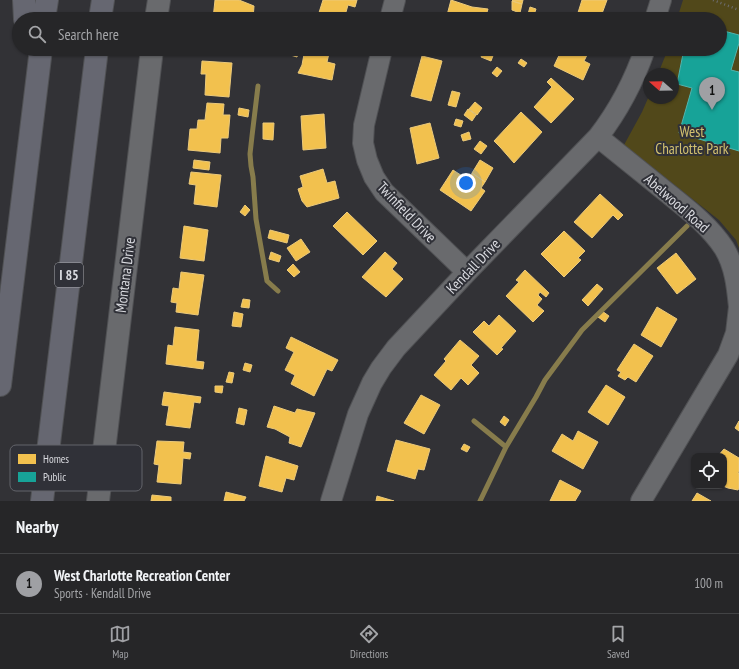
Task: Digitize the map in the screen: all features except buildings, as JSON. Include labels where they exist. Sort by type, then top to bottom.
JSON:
[{"type":"highway","points":[[24,0],[25,12]]},
{"type":"highway","points":[[45,12],[47,0]]},
{"type":"highway","points":[[101,12],[102,0]]},
{"type":"highway","points":[[27,56],[32,123]]},
{"type":"highway","points":[[0,385],[40,56]]},
{"type":"highway","name":"I 85","points":[[49,445],[96,56]]},
{"type":"highway","name":"I 85","points":[[42,501],[43,491]]},
{"type":"street","points":[[157,12],[159,0]]},
{"type":"street","points":[[392,12],[395,0]]},
{"type":"street","points":[[657,12],[661,0]]},
{"type":"street","name":"Montana Drive","points":[[105,445],[151,56]]},
{"type":"street","name":"Twinfield Drive","points":[[380,56],[364,125],[363,143],[367,160],[374,177],[384,192],[467,272]]},
{"type":"street","name":"Kendall Drive","points":[[331,501],[358,414],[372,383],[381,368],[396,348],[467,272],[598,137],[609,123],[627,93],[642,56]]},
{"type":"street","name":"Abelwood Road","points":[[598,137],[696,216],[714,235],[725,250],[737,283],[739,307],[736,333],[728,355],[641,501]]},
{"type":"street","name":"Montana Drive","points":[[98,501],[99,491]]},
{"type":"path","points":[[713,0],[739,10]]},
{"type":"green space","name":"West Charlotte Park","points":[[683,0],[739,0],[739,248],[736,240],[719,220],[624,145],[646,104],[679,104],[679,68],[660,68],[665,56],[727,56],[727,12],[679,12]]},
{"type":"waterway","points":[[258,86],[250,154],[256,219],[267,281],[278,291]]},
{"type":"waterway","points":[[480,501],[506,447],[545,380],[582,330],[687,226]]},
{"type":"waterway","points":[[474,421],[506,447]]},
{"type":"place","name":"West Charlotte Recreation Center","points":[[712,110]]}]
